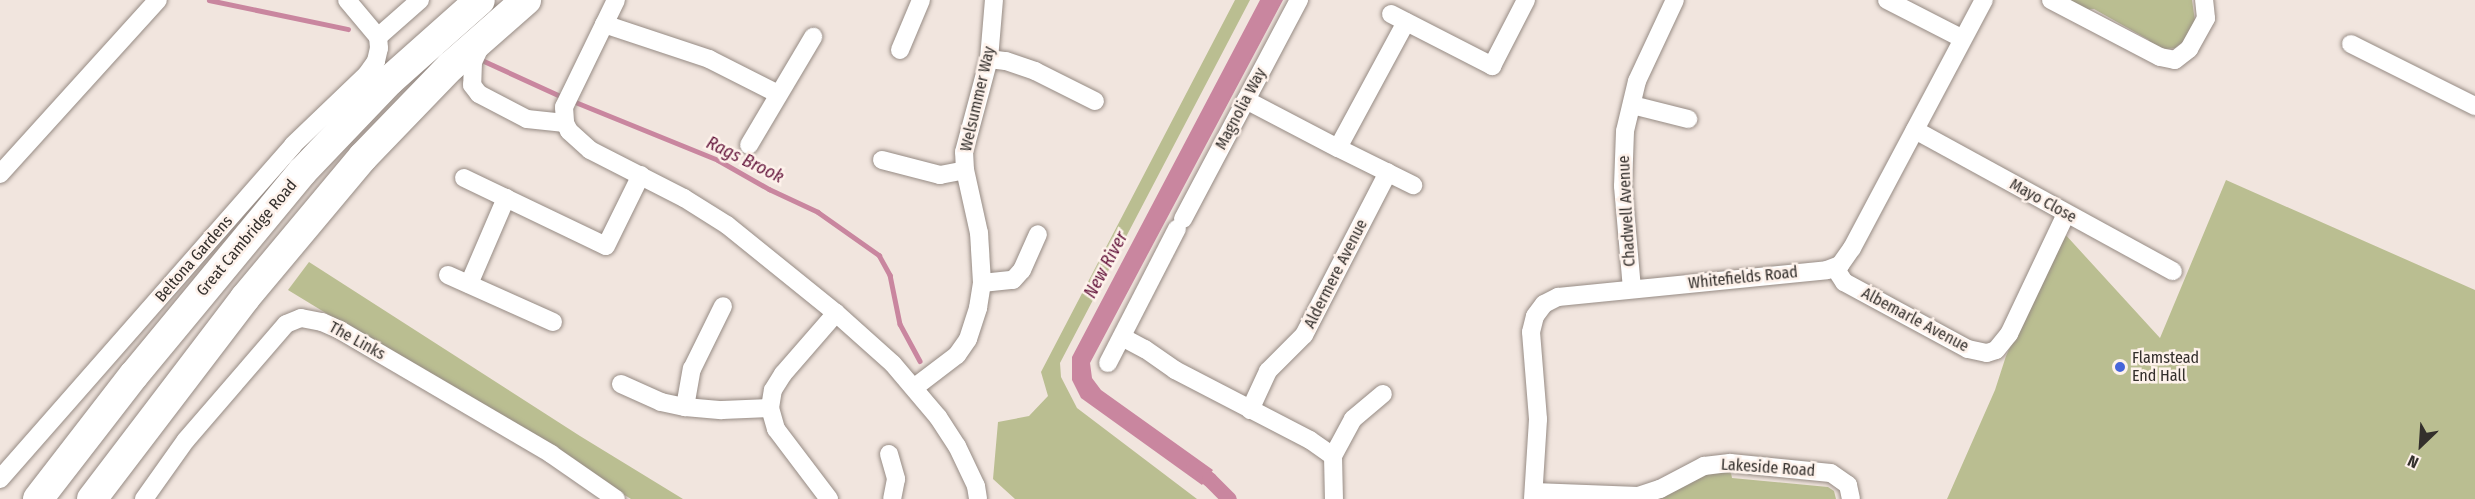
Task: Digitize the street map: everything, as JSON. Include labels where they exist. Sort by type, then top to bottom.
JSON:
[{"type":"highway","name":"Great Cambridge Road","points":[[38,499],[134,375],[302,172],[390,80],[480,0]]},
{"type":"highway","points":[[92,499],[245,298],[355,166],[415,101],[526,0]]},
{"type":"street","points":[[0,174],[158,0]]},
{"type":"street","points":[[347,0],[378,37],[420,0]]},
{"type":"street","points":[[616,0],[567,107],[575,139],[590,150],[641,175],[727,225],[836,313],[915,387],[957,446],[978,499]]},
{"type":"street","points":[[900,50],[921,0]]},
{"type":"street","name":"Welsummer Way","points":[[915,387],[947,365],[962,350],[973,326],[982,283],[980,233],[965,170],[964,152],[989,59],[994,0]]},
{"type":"street","name":"Magnolia Way","points":[[1108,363],[1299,0]]},
{"type":"street","points":[[1338,148],[1398,18],[1492,66],[1526,0]]},
{"type":"street","name":"Chadwell Avenue","points":[[1632,289],[1623,186],[1625,131],[1636,81],[1675,0]]},
{"type":"street","points":[[1887,0],[1963,39]]},
{"type":"street","points":[[1835,268],[1846,258],[1984,0]]},
{"type":"street","points":[[2050,0],[2160,57],[2175,60],[2188,49],[2206,18],[2204,0]]},
{"type":"street","points":[[604,24],[709,59],[778,94]]},
{"type":"street","points":[[486,35],[473,62],[472,85],[479,94],[527,119],[567,107]]},
{"type":"street","name":"Beltona Gardens","points":[[0,479],[292,145],[367,74],[376,61],[379,48],[378,37]]},
{"type":"street","points":[[749,144],[813,37]]},
{"type":"street","points":[[2351,44],[2475,106]]},
{"type":"street","points":[[989,59],[1006,61],[1035,71],[1095,101]]},
{"type":"street","points":[[1246,100],[1413,184]]},
{"type":"street","points":[[1632,105],[1688,119]]},
{"type":"street","name":"Mayo Close","points":[[1915,130],[2173,271]]},
{"type":"street","points":[[882,160],[940,175],[965,170]]},
{"type":"street","name":"Aldermere Avenue","points":[[1250,410],[1268,371],[1304,335],[1388,172]]},
{"type":"street","points":[[464,178],[606,246],[641,175]]},
{"type":"street","points":[[469,284],[506,198]]},
{"type":"street","name":"Albemarle Avenue","points":[[1835,268],[1844,282],[1968,349],[1987,353],[1996,350],[2009,334],[2066,214]]},
{"type":"street","points":[[982,283],[1013,280],[1023,270],[1038,234]]},
{"type":"street","name":"Whitefields Road","points":[[1534,496],[1538,419],[1531,332],[1535,316],[1544,304],[1558,297],[1835,268]]},
{"type":"street","points":[[448,275],[553,322]]},
{"type":"street","points":[[685,407],[692,369],[723,306]]},
{"type":"street","points":[[829,499],[776,429],[770,408],[773,390],[783,374],[836,313]]},
{"type":"street","name":"The Links","points":[[144,499],[186,440],[286,324],[301,318],[340,330],[551,454],[615,499]]},
{"type":"street","points":[[1122,337],[1145,349],[1174,370],[1310,440],[1333,456]]},
{"type":"street","points":[[621,384],[661,402],[685,407],[722,410],[770,408]]},
{"type":"street","points":[[1334,499],[1333,456],[1353,419],[1383,394]]},
{"type":"street","points":[[889,454],[896,478],[892,499]]},
{"type":"street","name":"Lakeside Road","points":[[1534,496],[1628,498],[1650,493],[1704,466],[1730,463],[1831,473],[1844,481],[1851,499]]},
{"type":"green space","points":[[1235,0],[1250,0],[1060,363],[1061,377],[1077,408],[1197,499],[1015,499],[993,479],[998,422],[1029,416],[1048,396],[1041,372]]},
{"type":"green space","points":[[2061,0],[2192,0],[2195,21],[2188,38],[2175,48],[2167,49],[2147,45],[2149,40],[2094,9],[2082,10]]},
{"type":"green space","points":[[2226,180],[2475,290],[2475,499],[1947,499],[1995,390],[2006,356],[2063,232],[2160,338]]},
{"type":"green space","points":[[309,262],[580,436],[683,499],[631,499],[288,290]]},
{"type":"green space","points":[[1730,468],[1732,478],[1828,487],[1834,491],[1836,499],[1641,499],[1688,477]]},
{"type":"shaded area","points":[[1260,0],[1283,0],[1090,363],[1092,378],[1101,390],[1213,470],[1202,485],[1081,398],[1072,380],[1072,357]]},
{"type":"waterway","name":"Rags Brook","points":[[209,0],[348,29]]},
{"type":"waterway","name":"Rags Brook","points":[[484,61],[565,98]]},
{"type":"waterway","name":"Rags Brook","points":[[573,101],[718,160],[769,189],[818,212],[879,255],[890,275],[900,324],[920,361]]},
{"type":"waterway","name":"New River","points":[[1193,467],[1229,499]]},
{"type":"place","name":"Flamstead End Hall","points":[[2120,367]]}]
